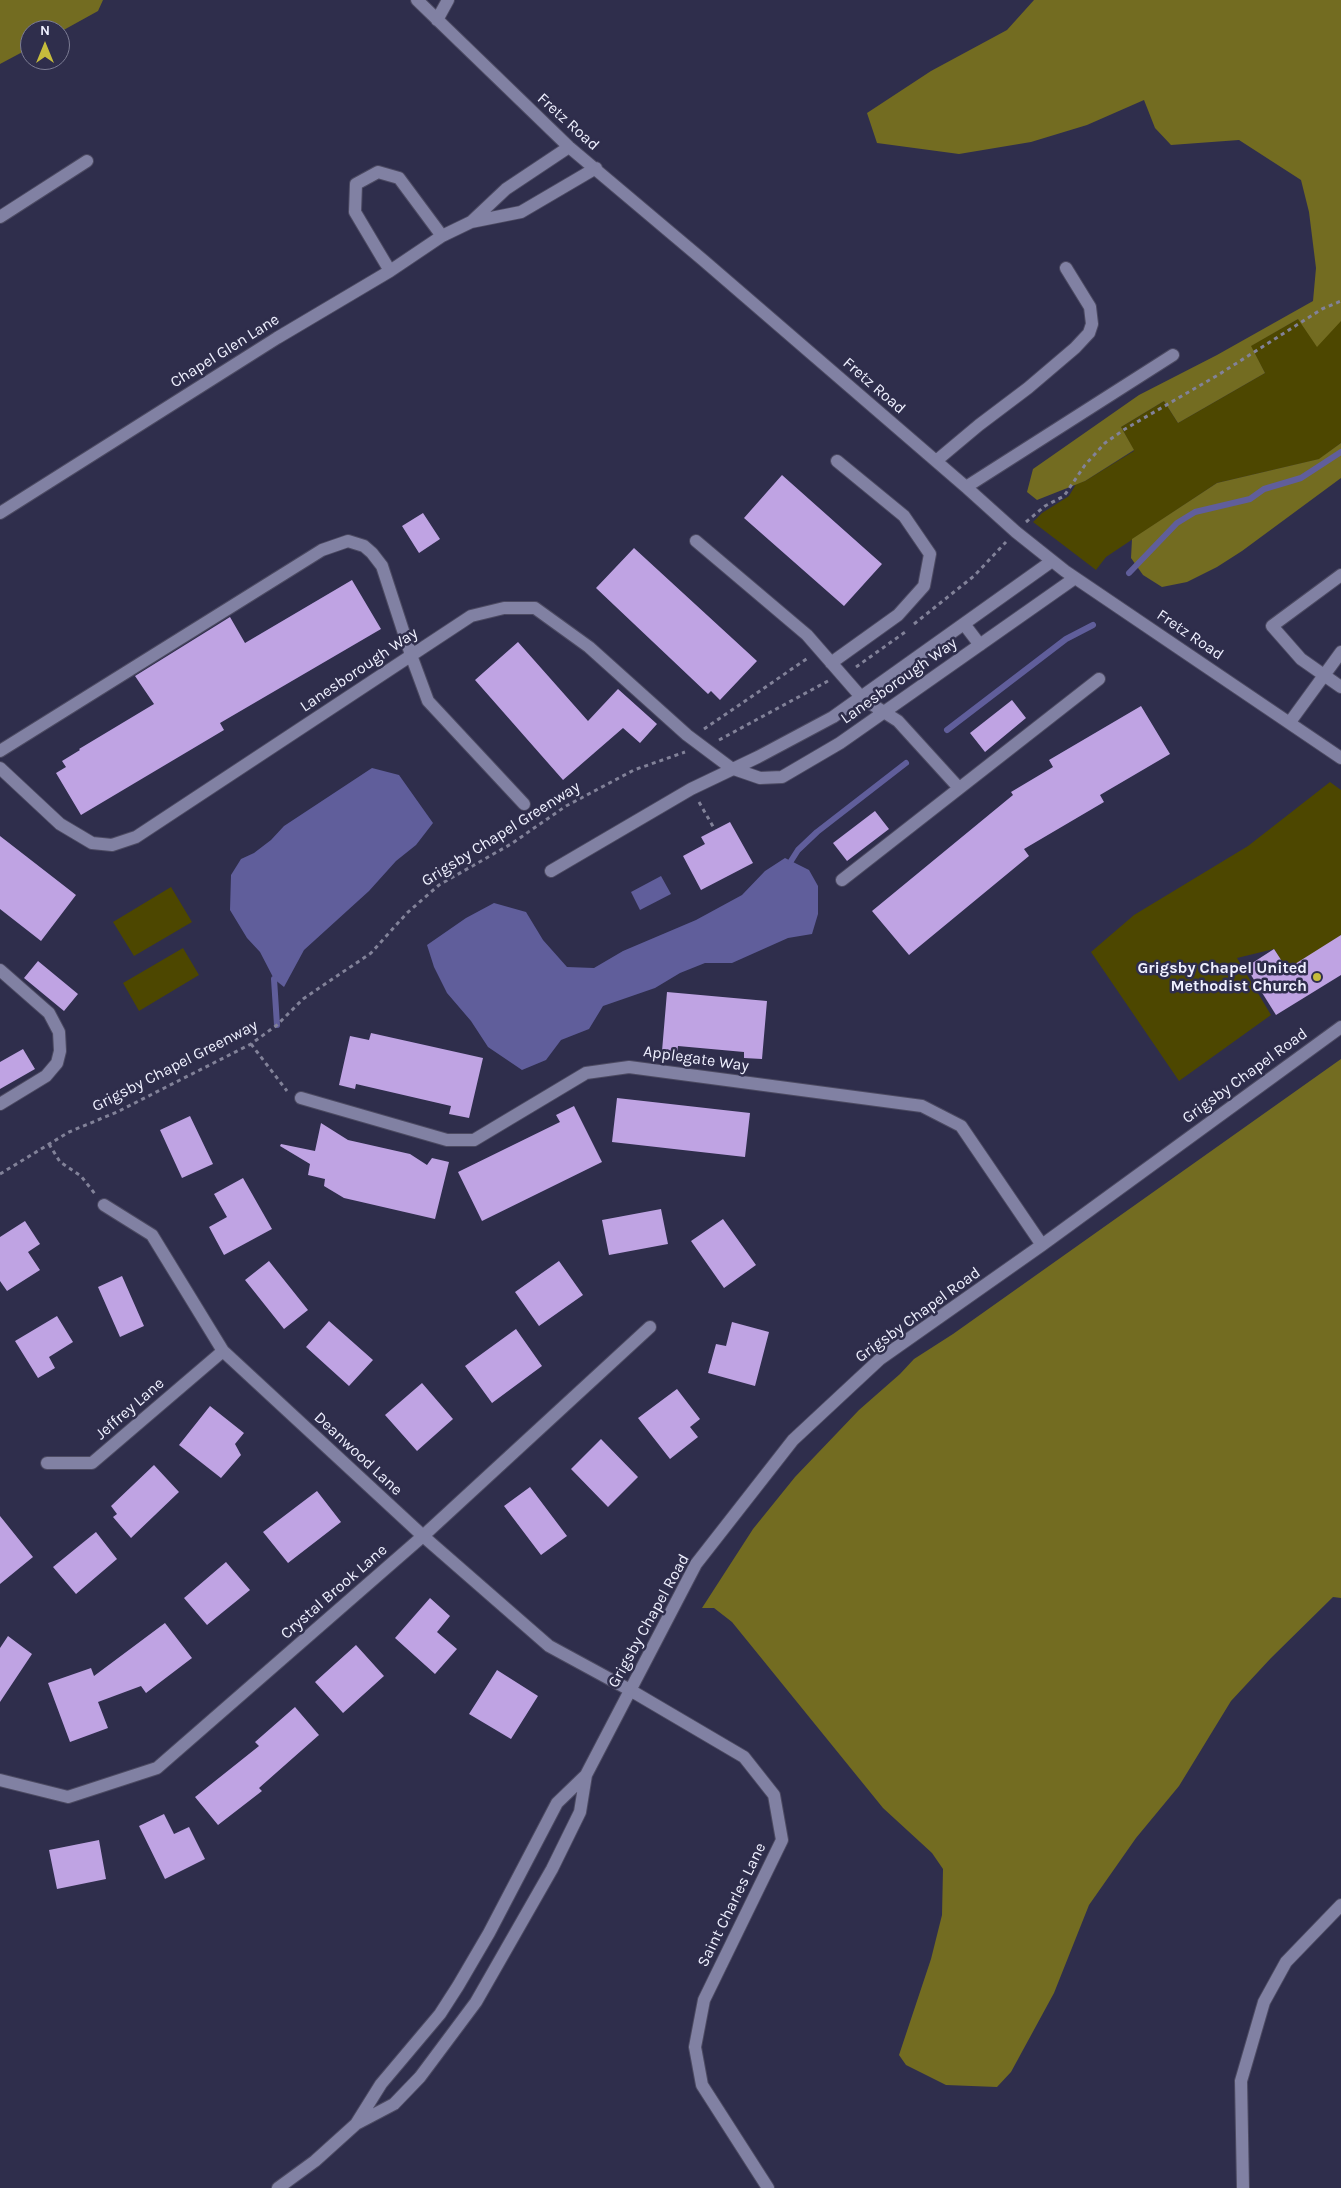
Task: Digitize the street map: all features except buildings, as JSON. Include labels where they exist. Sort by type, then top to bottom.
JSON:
[{"type":"street","name":"Fretz Road","points":[[417,0],[569,147],[596,168],[1016,532],[1075,578],[1341,758]]},
{"type":"street","points":[[437,20],[448,0]]},
{"type":"street","name":"Chapel Glen Lane","points":[[471,222],[506,189],[569,147]]},
{"type":"street","points":[[0,217],[87,161]]},
{"type":"street","name":"Chapel Glen Lane","points":[[0,513],[277,338],[390,271],[442,236],[471,222],[521,212],[596,168]]},
{"type":"street","points":[[390,271],[355,212],[356,184],[378,172],[399,178],[442,236]]},
{"type":"street","points":[[936,461],[1028,388],[1075,348],[1089,333],[1092,324],[1090,308],[1066,268]]},
{"type":"street","points":[[966,487],[1173,356]]},
{"type":"street","points":[[832,663],[898,615],[924,586],[930,554],[904,516],[837,461]]},
{"type":"street","points":[[0,750],[322,550],[348,541],[364,546],[382,566],[428,701],[524,804]]},
{"type":"street","points":[[696,541],[807,635],[862,698],[898,721],[959,788]]},
{"type":"street","name":"Lanesborough Way","points":[[731,768],[758,757],[832,717],[862,698],[1052,561]]},
{"type":"street","points":[[1341,575],[1272,626],[1301,660],[1341,687]]},
{"type":"street","name":"Lanesborough Way","points":[[0,768],[60,824],[92,844],[112,845],[136,837],[471,616],[504,608],[535,608],[589,647],[691,738],[731,768],[760,778],[782,777],[840,743],[1075,578]]},
{"type":"street","points":[[964,624],[980,645]]},
{"type":"street","points":[[1290,722],[1341,652]]},
{"type":"street","points":[[842,880],[1099,679]]},
{"type":"street","points":[[551,871],[731,768]]},
{"type":"street","points":[[0,970],[49,1013],[58,1032],[60,1051],[57,1064],[46,1076],[0,1104]]},
{"type":"street","name":"Grigsby Chapel Road","points":[[278,2188],[315,2160],[356,2124],[394,2104],[420,2077],[476,2002],[547,1877],[580,1812],[586,1775],[696,1564],[793,1440],[880,1359],[1042,1245],[1341,1027]]},
{"type":"street","name":"Applegate Way","points":[[301,1098],[447,1140],[474,1140],[586,1073],[629,1067],[922,1106],[962,1126],[1042,1245]]},
{"type":"street","name":"Deanwood Lane","points":[[104,1205],[152,1234],[223,1351],[423,1536],[549,1646],[630,1690]]},
{"type":"street","name":"Crystal Brook Lane","points":[[0,1780],[68,1797],[157,1768],[423,1536],[650,1328]]},
{"type":"street","name":"Jeffrey Lane","points":[[47,1463],[92,1463],[223,1351]]},
{"type":"street","name":"Saint Charles Lane","points":[[630,1690],[744,1757],[774,1795],[782,1840],[704,2000],[695,2047],[702,2085],[768,2188]]},
{"type":"street","name":"Grigsby Chapel Road","points":[[356,2124],[381,2084],[440,2014],[489,1933],[557,1803],[586,1775]]},
{"type":"street","points":[[1243,2188],[1241,2081],[1264,2002],[1286,1962],[1341,1905]]},
{"type":"path","points":[[691,738],[820,650]]},
{"type":"path","name":"Grigsby Chapel Greenway","points":[[0,1174],[76,1128],[117,1112],[251,1044],[277,1025],[303,999],[371,953],[407,913],[439,885],[510,844],[566,806],[642,767],[703,748]]},
{"type":"path","points":[[692,789],[715,830]]},
{"type":"path","points":[[251,1044],[286,1090],[301,1098]]},
{"type":"path","points":[[49,1144],[60,1162],[81,1176],[104,1205]]},
{"type":"shaded area","points":[[0,0],[103,0],[98,11],[70,26],[70,20],[20,20],[20,53],[0,64]]},
{"type":"shaded area","points":[[1034,0],[1341,0],[1341,321],[1317,347],[1298,319],[1251,346],[1265,373],[1178,423],[1164,401],[1121,427],[1134,450],[1085,481],[1037,500],[1027,492],[1033,469],[1139,395],[1217,355],[1313,301],[1316,268],[1309,212],[1301,180],[1239,140],[1171,145],[1155,128],[1144,100],[1087,125],[1031,142],[959,154],[877,143],[867,113],[931,71],[1007,30]]},
{"type":"shaded area","points":[[1298,319],[1341,321],[1341,443],[1320,459],[1217,483],[1106,557],[1096,570],[1033,522],[1042,513],[1069,496],[1076,484],[1085,481],[1134,451],[1121,427],[1164,401],[1178,423],[1265,373],[1250,346]]},
{"type":"shaded area","points":[[1341,443],[1341,478],[1242,551],[1217,567],[1187,582],[1162,587],[1143,575],[1131,558],[1132,539],[1217,483],[1319,459]]},
{"type":"shaded area","points":[[372,768],[399,775],[433,823],[416,845],[396,861],[369,891],[304,950],[284,987],[274,979],[260,952],[247,938],[230,910],[231,875],[241,859],[254,853],[271,840],[284,826]]},
{"type":"shaded area","points":[[1330,782],[1341,790],[1341,935],[1293,979],[1274,949],[1237,958],[1271,1015],[1179,1081],[1091,952],[1134,915],[1248,846]]},
{"type":"shaded area","points":[[785,858],[809,870],[818,886],[818,914],[812,934],[788,938],[732,963],[705,963],[680,973],[655,988],[603,1006],[589,1029],[561,1040],[546,1060],[522,1070],[488,1047],[471,1021],[447,993],[434,967],[427,945],[466,918],[494,903],[526,912],[543,940],[567,967],[594,968],[623,951],[696,920],[742,895],[765,871]]},
{"type":"shaded area","points":[[661,876],[671,894],[640,910],[631,892]]},
{"type":"shaded area","points":[[171,887],[192,922],[134,956],[113,922]]},
{"type":"shaded area","points":[[183,948],[199,975],[139,1011],[123,983]]},
{"type":"shaded area","points":[[1341,1059],[1341,1598],[1333,1597],[1271,1658],[1231,1701],[1179,1786],[1136,1838],[1089,1905],[1054,1993],[1011,2072],[997,2087],[946,2085],[906,2065],[899,2055],[931,1959],[942,1915],[943,1869],[932,1853],[883,1808],[732,1622],[714,1608],[702,1608],[753,1529],[795,1477],[859,1410],[914,1359],[953,1334]]},
{"type":"waterway","points":[[1129,573],[1177,523],[1195,512],[1250,499],[1264,489],[1301,478],[1341,452]]},
{"type":"waterway","points":[[947,730],[1066,639],[1093,625]]},
{"type":"waterway","points":[[791,861],[798,850],[817,832],[906,763]]},
{"type":"waterway","points":[[274,979],[277,1025]]},
{"type":"place","name":"Grigsby Chapel United Methodist Church","points":[[1317,977]]}]
